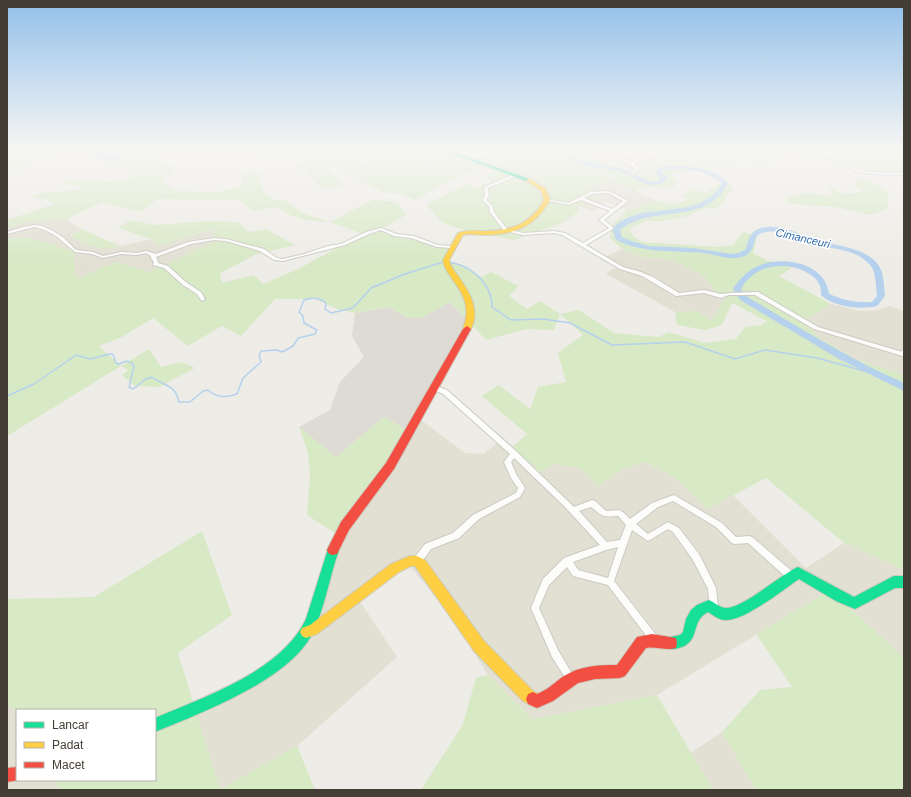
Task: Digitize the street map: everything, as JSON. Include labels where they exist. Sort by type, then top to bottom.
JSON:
[{"type":"street","points":[[486,187],[487,196],[484,200],[491,206],[492,212],[506,230],[523,234],[554,232],[563,234],[622,268],[632,270],[663,285],[678,295],[704,291],[721,296],[740,293],[756,293],[816,328],[898,353],[902,354],[904,351]]},
{"type":"street","points":[[156,725],[229,690],[283,659],[306,632],[324,583],[336,542],[343,530],[392,464],[436,388],[470,322],[471,314],[466,291],[446,261],[457,236],[463,232],[480,233],[506,230],[527,224],[540,214],[547,200],[544,190],[541,187]]},
{"type":"street","points":[[547,200],[569,204],[591,193],[609,192],[626,201],[601,220],[612,228],[583,245]]},
{"type":"street","points":[[580,198],[613,211]]},
{"type":"street","points":[[7,233],[35,226],[51,232],[69,244],[77,252],[93,253],[103,257],[121,253],[137,254],[146,252],[154,255],[190,243],[214,239],[262,250],[276,259],[288,259],[330,247],[337,247],[359,235],[381,229],[396,235],[412,237],[437,246],[452,247]]},
{"type":"street","points":[[154,255],[152,258],[156,262],[155,264],[166,267],[185,284],[199,293],[203,299]]},
{"type":"street","points":[[436,388],[445,392],[514,453],[574,510],[606,546]]},
{"type":"street","points":[[417,561],[428,546],[456,536],[476,517],[518,495],[522,488],[507,462],[514,453]]},
{"type":"street","points":[[610,582],[630,524],[655,505],[674,498],[718,526],[735,541],[749,539],[791,576]]},
{"type":"street","points":[[574,510],[592,503],[605,514],[620,513],[630,524],[648,538],[668,525],[676,530],[696,557],[712,588],[714,607]]},
{"type":"street","points":[[571,679],[561,666],[550,645],[536,608],[546,582],[567,561],[606,546],[623,543]]},
{"type":"street","points":[[306,632],[313,630],[375,582],[398,567],[413,560],[417,561],[421,564],[454,613],[480,646],[528,696],[537,701],[549,697],[571,679],[592,672],[620,671],[642,642],[647,639],[654,639],[669,643],[682,640],[690,634],[693,619],[696,613],[709,606],[714,607],[723,614],[728,614],[745,606],[798,573],[806,575],[836,597],[855,603],[894,582],[904,582]]},
{"type":"street","points":[[567,561],[576,573],[610,582],[654,639]]},
{"type":"shaded area","points":[[593,187],[629,187],[658,201],[627,210],[607,202],[593,212],[579,206],[595,196],[585,191]]},
{"type":"shaded area","points":[[67,219],[81,229],[70,236],[103,250],[151,239],[159,245],[213,229],[214,243],[149,272],[117,262],[76,279],[31,238],[7,239],[7,228],[27,222]]},
{"type":"shaded area","points":[[622,249],[643,257],[674,260],[705,276],[718,295],[725,299],[711,321],[697,311],[675,312],[606,274],[618,266],[604,258]]},
{"type":"shaded area","points":[[450,302],[471,324],[409,431],[384,417],[336,457],[299,427],[330,410],[340,382],[364,357],[352,336],[355,313],[389,307],[405,317],[421,318]]},
{"type":"shaded area","points":[[831,304],[860,311],[879,310],[889,306],[904,311],[904,375],[856,359],[818,337],[806,320]]},
{"type":"shaded area","points":[[417,417],[465,453],[483,454],[501,440],[512,447],[540,472],[554,464],[580,468],[598,487],[621,470],[643,462],[673,476],[708,509],[733,495],[806,568],[844,543],[904,570],[904,657],[830,590],[657,695],[532,719],[488,675],[450,613],[405,561],[359,600],[397,657],[297,746],[220,790],[194,706],[282,660],[307,626],[338,535]]},
{"type":"shaded area","points":[[7,701],[16,709],[16,781],[58,781],[58,790],[7,790]]},
{"type":"shaded area","points":[[722,732],[756,790],[713,790],[691,753]]},
{"type":"green space","points":[[82,187],[171,187],[176,191],[219,192],[236,187],[262,187],[263,191],[275,200],[285,200],[304,214],[330,222],[305,220],[291,215],[277,207],[252,211],[240,200],[157,199],[140,212],[102,202],[67,219],[27,222],[7,228],[7,220],[55,204],[45,199],[29,198],[42,193],[75,190]]},
{"type":"green space","points":[[319,187],[336,187],[331,189],[321,189]]},
{"type":"green space","points":[[374,187],[438,187],[415,200],[398,193],[385,193]]},
{"type":"green space","points":[[460,187],[594,187],[586,191],[596,196],[579,206],[578,212],[562,223],[514,240],[467,231],[443,223],[426,205]]},
{"type":"green space","points":[[628,187],[644,187],[636,191]]},
{"type":"green space","points":[[650,187],[668,187],[657,189]]},
{"type":"green space","points":[[714,187],[732,187],[734,191],[727,194],[724,203],[714,209],[704,208],[688,216],[662,221],[647,221],[630,228],[633,236],[642,242],[719,247],[733,245],[744,232],[757,237],[753,253],[766,260],[792,268],[779,276],[831,304],[806,320],[818,337],[856,359],[904,375],[904,570],[844,543],[766,478],[708,509],[673,476],[644,462],[621,470],[598,487],[580,468],[554,464],[540,472],[512,447],[527,434],[482,396],[499,385],[530,409],[538,387],[566,382],[558,353],[583,335],[560,314],[579,310],[614,333],[658,337],[669,332],[705,343],[736,339],[745,327],[762,325],[767,321],[732,303],[722,325],[705,330],[677,325],[675,312],[697,311],[712,320],[725,299],[718,295],[704,276],[674,260],[643,257],[622,249],[610,238],[612,225],[627,210],[658,201],[672,204],[687,200],[683,196],[693,189],[706,193]]},
{"type":"green space","points":[[827,187],[832,187],[845,194],[853,194],[863,191],[856,187],[880,187],[888,192],[889,196],[886,201],[889,205],[887,209],[870,215],[836,207],[792,204],[785,201],[795,195],[801,194],[830,196],[833,193]]},
{"type":"green space","points":[[375,199],[398,203],[406,215],[383,228],[396,236],[416,237],[439,246],[453,246],[447,259],[482,277],[491,272],[518,286],[509,296],[527,309],[540,301],[560,314],[554,330],[527,329],[486,340],[450,302],[421,318],[405,317],[389,307],[355,313],[337,309],[315,299],[275,299],[241,336],[222,326],[188,346],[153,318],[122,337],[99,346],[121,366],[7,436],[7,239],[31,238],[73,251],[76,279],[117,262],[149,272],[214,242],[213,229],[159,245],[151,239],[118,228],[130,220],[156,225],[208,221],[238,222],[249,232],[266,229],[295,245],[257,254],[220,273],[222,283],[254,275],[263,284],[296,270],[363,234],[330,222]]},
{"type":"green space","points":[[81,229],[120,246],[103,250],[70,237]]},
{"type":"green space","points":[[149,349],[161,367],[182,362],[195,368],[159,387],[135,386],[122,375],[128,370],[121,366]]},
{"type":"green space","points":[[384,417],[409,431],[382,481],[338,535],[307,515],[310,475],[308,453],[299,427],[336,457]]},
{"type":"green space","points":[[202,531],[232,615],[178,653],[220,789],[297,746],[315,790],[58,790],[58,781],[156,781],[156,709],[16,709],[16,710],[7,704],[7,599],[94,597]]},
{"type":"green space","points":[[830,590],[904,657],[904,790],[756,790],[722,732],[760,690],[792,687],[756,634]]},
{"type":"green space","points":[[488,675],[532,719],[657,695],[713,790],[421,790],[463,724],[476,678]]},
{"type":"waterway","name":"Cimanceuri","points":[[723,187],[719,194],[710,201],[699,206],[686,210],[646,215],[627,221],[616,229],[619,238],[629,243],[649,248],[693,250],[736,256],[749,250],[753,236],[760,231],[775,230],[792,233],[819,243],[848,249],[864,256],[876,267],[881,296],[874,304],[849,304],[831,298],[825,295],[824,286],[820,278],[812,272],[792,265],[781,264],[762,267],[741,282],[737,289],[743,298],[822,345],[883,378],[904,387]]},
{"type":"waterway","points":[[7,396],[34,384],[76,355],[90,359],[110,354],[113,354],[116,363],[119,364],[126,361],[132,363],[134,366],[129,387],[133,389],[146,379],[152,377],[172,388],[179,402],[190,402],[203,391],[208,390],[215,395],[225,397],[237,394],[243,378],[261,362],[259,355],[261,351],[277,350],[282,352],[293,346],[298,338],[315,334],[317,330],[304,323],[303,316],[299,312],[304,300],[310,298],[321,300],[326,303],[325,309],[331,313],[353,308],[371,288],[405,274],[443,262]]},
{"type":"waterway","points":[[447,262],[464,266],[478,276],[488,290],[492,307],[511,320],[543,319],[570,323],[612,345],[685,342],[735,359],[765,350],[817,358],[868,372]]},
{"type":"traffic: fast","points":[[156,725],[216,698],[260,675],[280,661],[296,647],[307,631],[315,612],[333,550]]},
{"type":"traffic: fast","points":[[671,643],[679,642],[687,637],[692,619],[699,610],[709,606],[724,614],[733,613],[762,597],[798,573],[806,576],[840,597],[855,603],[894,582],[904,582]]},
{"type":"traffic: slow","points":[[467,329],[471,313],[469,300],[448,267],[446,260],[460,234],[468,232],[492,233],[511,230],[520,227],[536,217],[547,200],[544,190],[540,187]]},
{"type":"traffic: slow","points":[[306,632],[313,630],[395,568],[410,561],[417,561],[421,564],[479,646],[528,696],[533,699]]},
{"type":"traffic: jam","points":[[333,550],[345,526],[390,466],[467,329]]},
{"type":"traffic: jam","points":[[533,699],[537,701],[543,699],[577,676],[595,672],[620,671],[642,642],[652,640],[671,643]]},
{"type":"traffic: jam","points":[[7,775],[16,774]]}]
